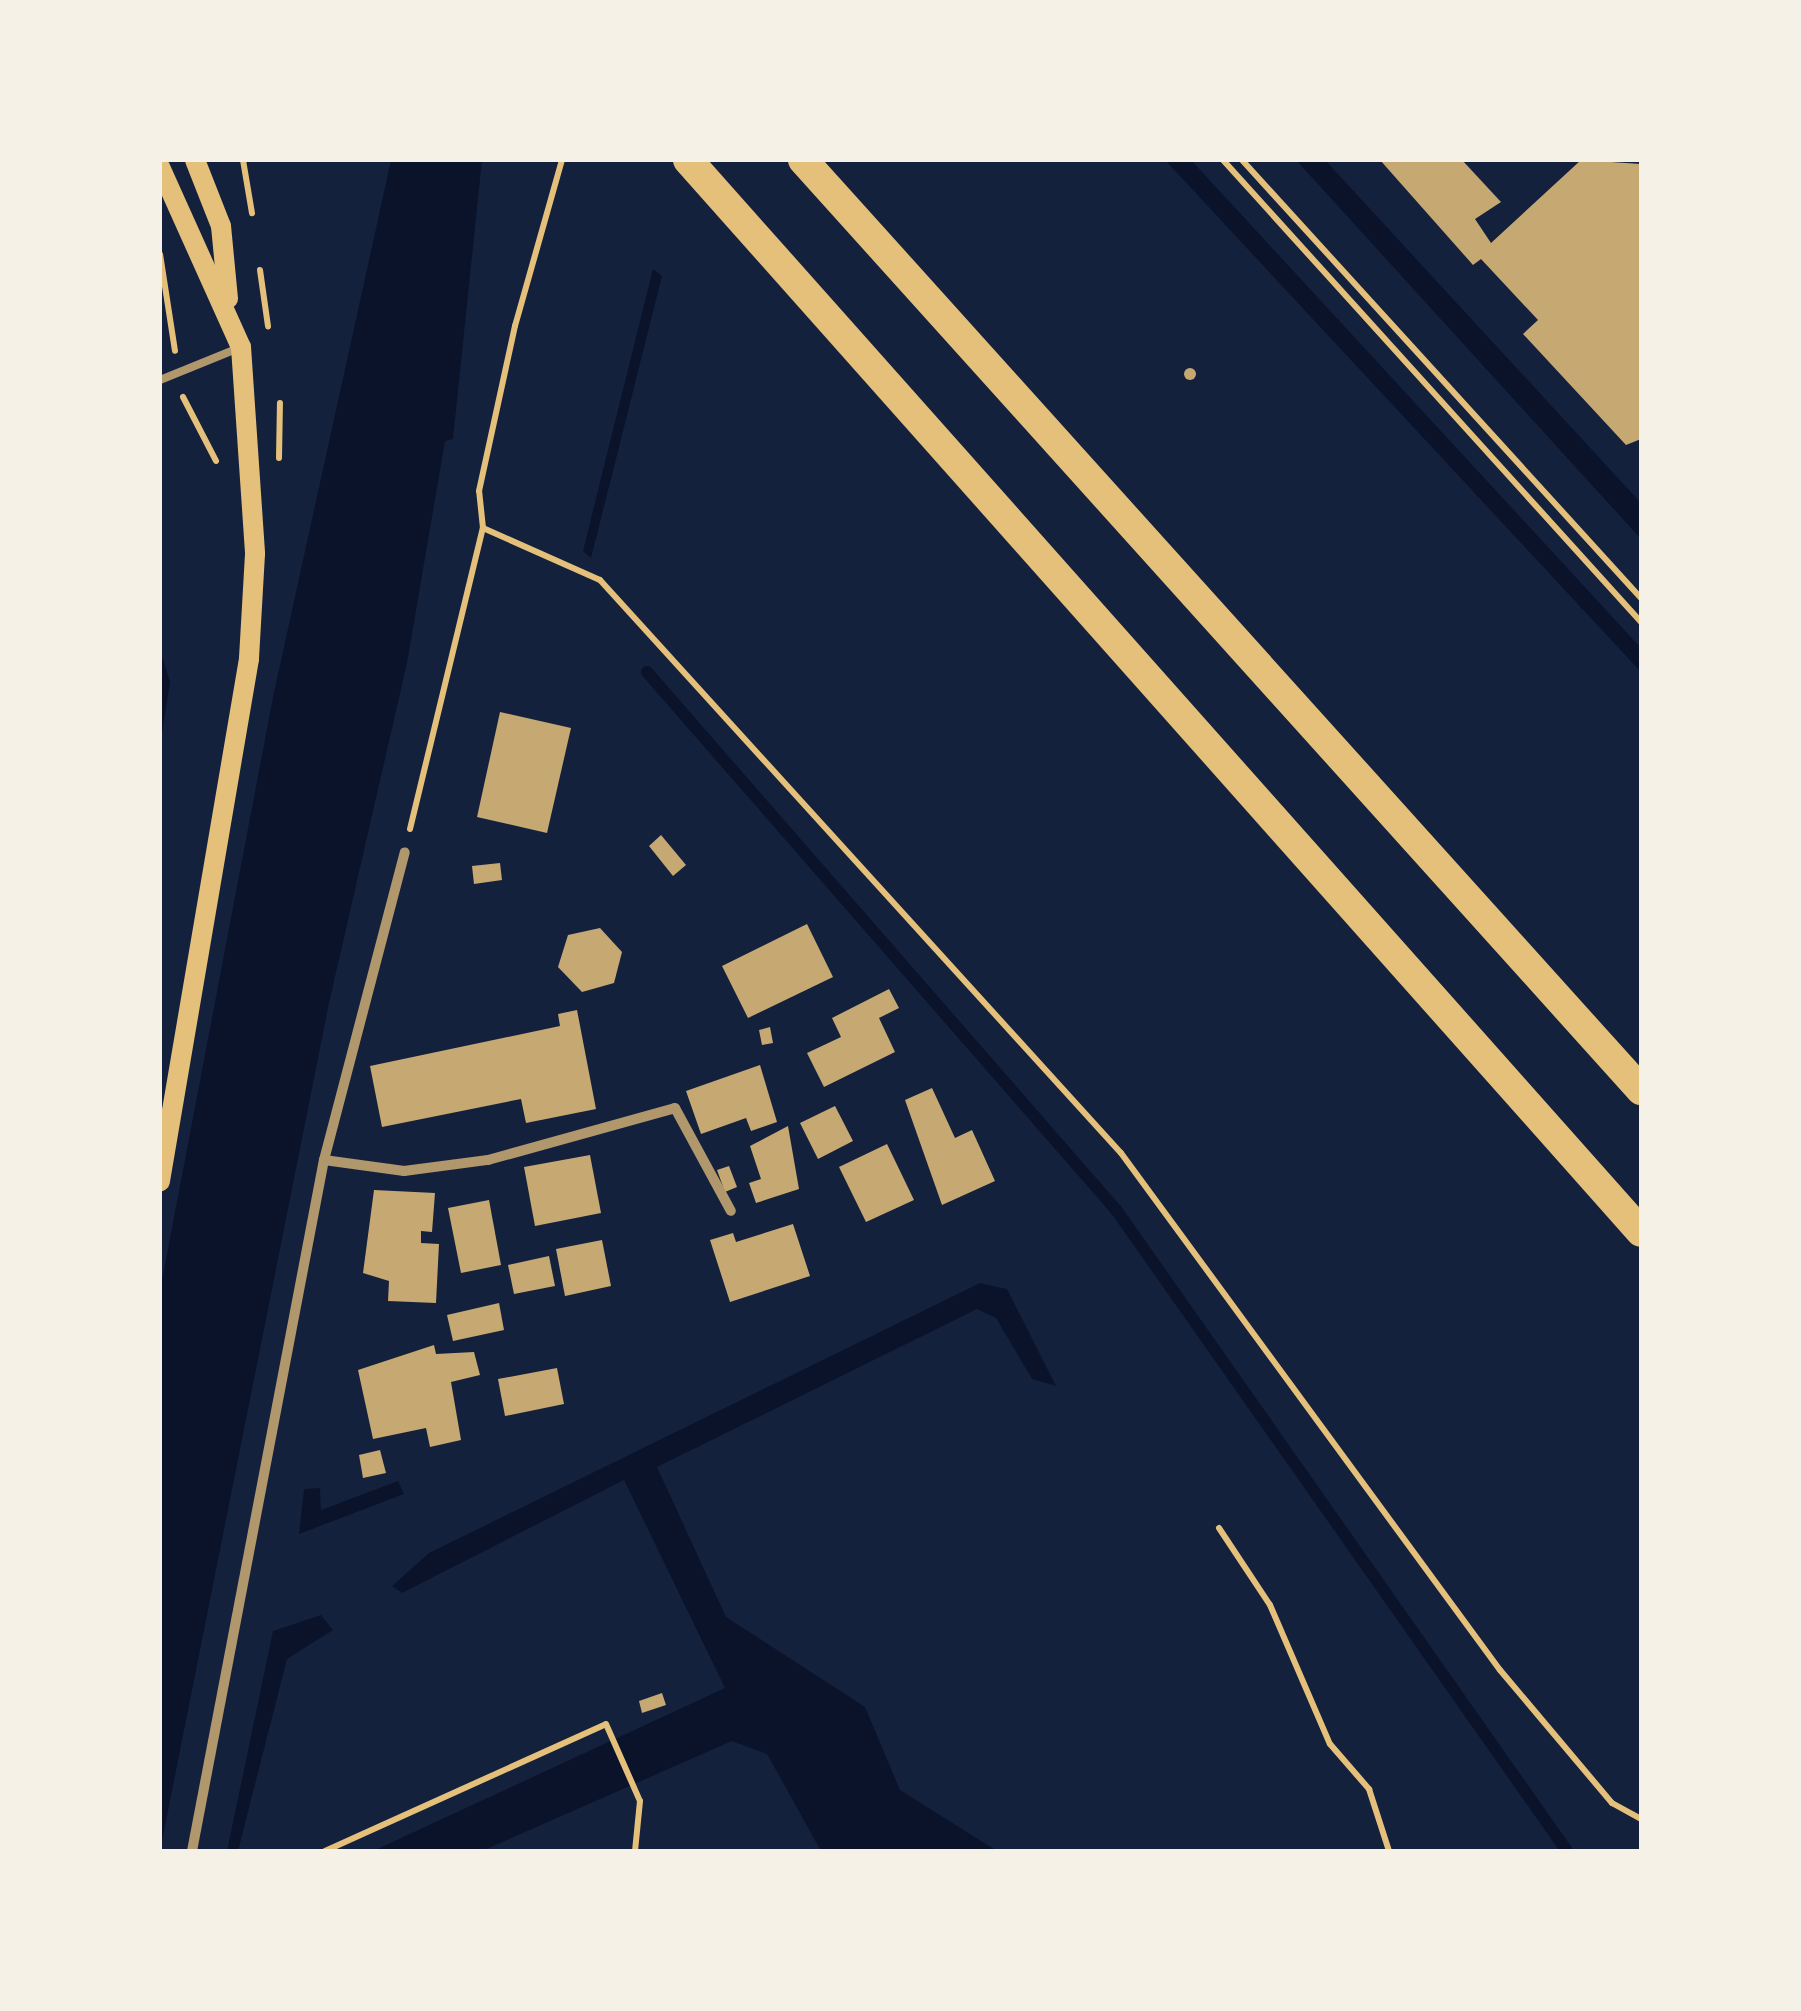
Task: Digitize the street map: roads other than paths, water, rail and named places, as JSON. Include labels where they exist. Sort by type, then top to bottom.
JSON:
[{"type":"highway","points":[[688,160],[1641,1232]]},
{"type":"highway","points":[[803,160],[1641,1090]]},
{"type":"main road","points":[[195,160],[221,226],[229,310]]},
{"type":"main road","points":[[160,167],[229,310],[241,347],[254,554],[250,659],[160,1182]]},
{"type":"street","points":[[192,1851],[324,1160],[405,852]]},
{"type":"street","points":[[324,1160],[404,1171],[488,1160],[675,1108],[731,1212]]},
{"type":"lane","points":[[160,380],[241,347]]},
{"type":"water","points":[[391,160],[482,160],[453,439],[445,441],[407,663],[329,1003],[160,1851],[160,1291],[274,692]]},
{"type":"water","points":[[1165,160],[1191,160],[1641,648],[1641,672]]},
{"type":"water","points":[[1296,160],[1325,160],[1641,503],[1641,539]]},
{"type":"water","points":[[653,269],[662,276],[591,558],[583,551]]},
{"type":"water","points":[[160,650],[170,682],[160,746]]},
{"type":"water","points":[[980,1283],[1007,1289],[1056,1386],[1032,1379],[996,1318],[977,1309],[657,1467],[726,1617],[865,1707],[900,1790],[997,1851],[821,1851],[767,1754],[732,1741],[482,1851],[373,1851],[725,1688],[624,1480],[402,1593],[392,1586],[429,1553]]},
{"type":"water","points":[[398,1481],[404,1494],[299,1534],[304,1489],[320,1488],[321,1510]]},
{"type":"water","points":[[321,1615],[333,1630],[287,1659],[238,1851],[227,1851],[273,1631]]},
{"type":"waterway","points":[[647,672],[1117,1211],[1567,1851]]}]
